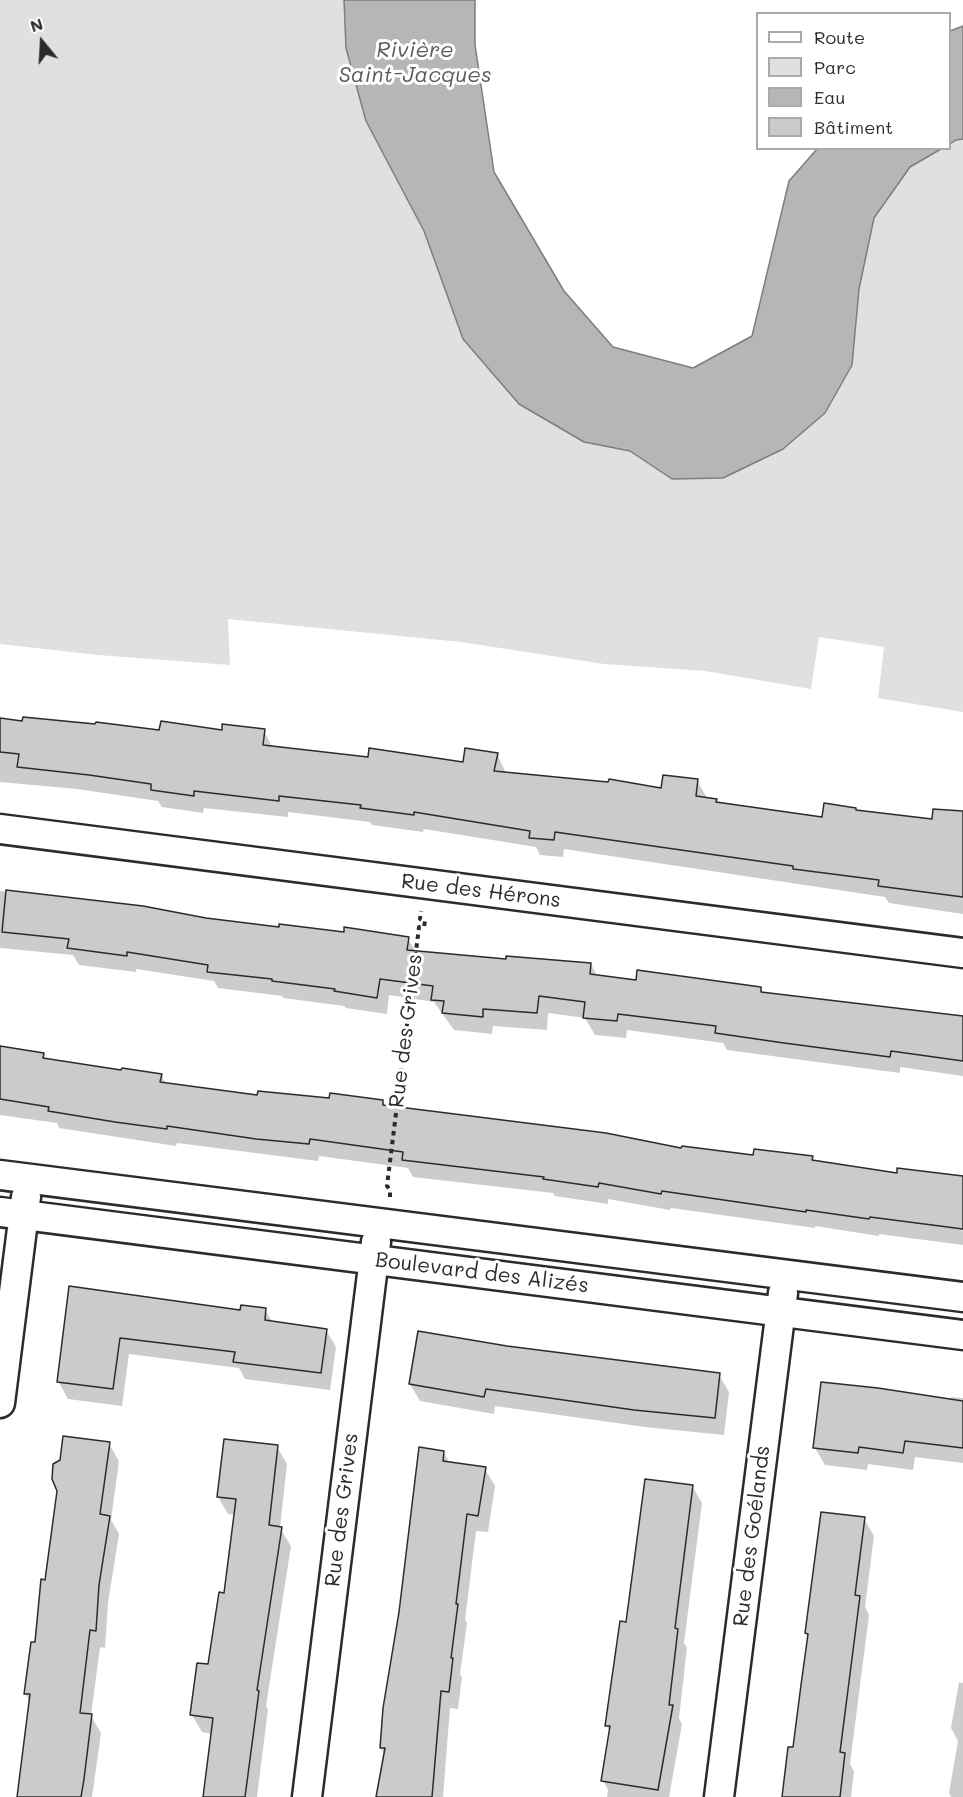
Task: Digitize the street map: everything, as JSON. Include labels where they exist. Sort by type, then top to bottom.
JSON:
[{"type":"street","name":"Rue des Hérons","points":[[0,829],[963,953]]},
{"type":"street","name":"Boulevard des Alizés","points":[[0,1175],[384,1212],[786,1275],[963,1297]]},
{"type":"street","points":[[0,1403],[12,1213],[29,1178]]},
{"type":"street","name":"Rue des Grives","points":[[307,1797],[374,1259],[384,1212]]},
{"type":"street","name":"Boulevard des Alizés","points":[[12,1213],[963,1335]]},
{"type":"street","name":"Rue des Goélands","points":[[719,1797],[786,1275]]},
{"type":"path","name":"Rue des Grives","points":[[384,1212],[390,1190],[387,1186],[419,927],[424,927],[425,921],[420,919],[422,905]]},
{"type":"green space","points":[[0,0],[344,0],[346,48],[424,231],[463,339],[584,442],[630,451],[672,479],[723,478],[783,449],[859,289],[874,218],[910,167],[939,150],[951,150],[951,143],[963,139],[963,712],[878,698],[884,647],[819,637],[811,689],[705,671],[604,664],[461,642],[228,619],[230,665],[98,655],[0,644]]},
{"type":"water","name":"Rivière Saint-Jacques","points":[[344,0],[475,0],[475,45],[494,172],[564,291],[613,347],[693,368],[752,336],[789,181],[816,150],[939,150],[910,167],[874,218],[859,289],[852,365],[825,413],[783,449],[723,478],[672,479],[630,451],[584,442],[519,404],[463,339],[424,231],[366,121],[346,48]]},
{"type":"water","points":[[963,26],[963,139],[951,143],[951,31]]},
{"type":"building","points":[[23,717],[95,724],[96,722],[159,730],[161,721],[222,730],[222,724],[265,729],[263,745],[368,757],[369,748],[463,762],[465,748],[498,753],[494,771],[608,782],[609,779],[661,788],[663,775],[698,779],[696,796],[717,799],[716,802],[822,817],[824,803],[856,808],[856,810],[932,819],[933,809],[963,811],[963,897],[878,886],[879,880],[793,869],[793,866],[555,832],[554,840],[529,838],[530,831],[414,812],[414,815],[360,808],[361,805],[279,796],[279,801],[194,791],[194,796],[151,790],[151,784],[17,767],[19,754],[0,752],[0,718],[22,721]]},
{"type":"building","points":[[6,890],[143,906],[206,918],[279,927],[279,924],[344,932],[344,927],[409,937],[407,950],[506,959],[506,956],[591,963],[590,974],[636,980],[637,970],[761,987],[761,992],[963,1016],[963,1061],[891,1051],[890,1057],[784,1043],[715,1033],[716,1026],[618,1014],[617,1021],[583,1018],[585,1002],[539,996],[537,1013],[483,1009],[483,1017],[442,1013],[444,1001],[431,1000],[433,986],[380,979],[377,998],[334,991],[335,989],[272,981],[272,979],[207,972],[208,965],[127,952],[127,956],[67,948],[69,939],[2,932]]},
{"type":"building","points":[[0,1046],[44,1053],[43,1058],[162,1074],[160,1082],[257,1095],[258,1091],[329,1098],[330,1093],[383,1100],[383,1105],[606,1133],[681,1148],[682,1146],[753,1155],[754,1149],[813,1156],[812,1160],[897,1173],[897,1168],[963,1176],[963,1229],[806,1210],[806,1212],[662,1191],[661,1194],[599,1183],[598,1187],[543,1179],[544,1177],[402,1160],[403,1152],[310,1139],[309,1144],[256,1139],[167,1126],[167,1129],[115,1122],[48,1111],[49,1107],[0,1099]]},
{"type":"building","points":[[69,1286],[240,1310],[241,1305],[266,1308],[265,1320],[327,1329],[321,1373],[233,1362],[235,1352],[120,1338],[113,1389],[57,1382]]},
{"type":"building","points":[[418,1331],[507,1346],[720,1373],[715,1418],[634,1410],[486,1389],[484,1397],[409,1384]]},
{"type":"building","points":[[821,1382],[963,1401],[963,1448],[905,1441],[903,1453],[859,1447],[858,1453],[813,1448]]},
{"type":"building","points":[[63,1436],[110,1442],[100,1514],[110,1516],[99,1585],[96,1631],[90,1630],[80,1713],[92,1714],[84,1779],[81,1797],[17,1797],[30,1694],[24,1694],[31,1642],[35,1642],[41,1579],[45,1580],[57,1491],[52,1479],[53,1464],[60,1460]]},
{"type":"building","points":[[224,1439],[278,1445],[269,1525],[282,1527],[257,1690],[259,1691],[245,1797],[203,1797],[213,1718],[190,1715],[197,1663],[208,1664],[219,1592],[224,1593],[236,1499],[217,1497]]},
{"type":"building","points":[[419,1447],[444,1451],[443,1461],[486,1467],[478,1516],[467,1514],[456,1604],[458,1604],[449,1692],[441,1691],[432,1797],[376,1797],[385,1748],[380,1748],[383,1708],[399,1612]]},
{"type":"building","points":[[645,1479],[693,1485],[675,1628],[678,1629],[669,1705],[673,1705],[658,1790],[601,1781],[610,1726],[605,1726],[620,1621],[626,1622]]},
{"type":"building","points":[[821,1512],[865,1517],[855,1595],[860,1596],[840,1752],[845,1753],[840,1797],[782,1797],[788,1747],[793,1747]]}]
